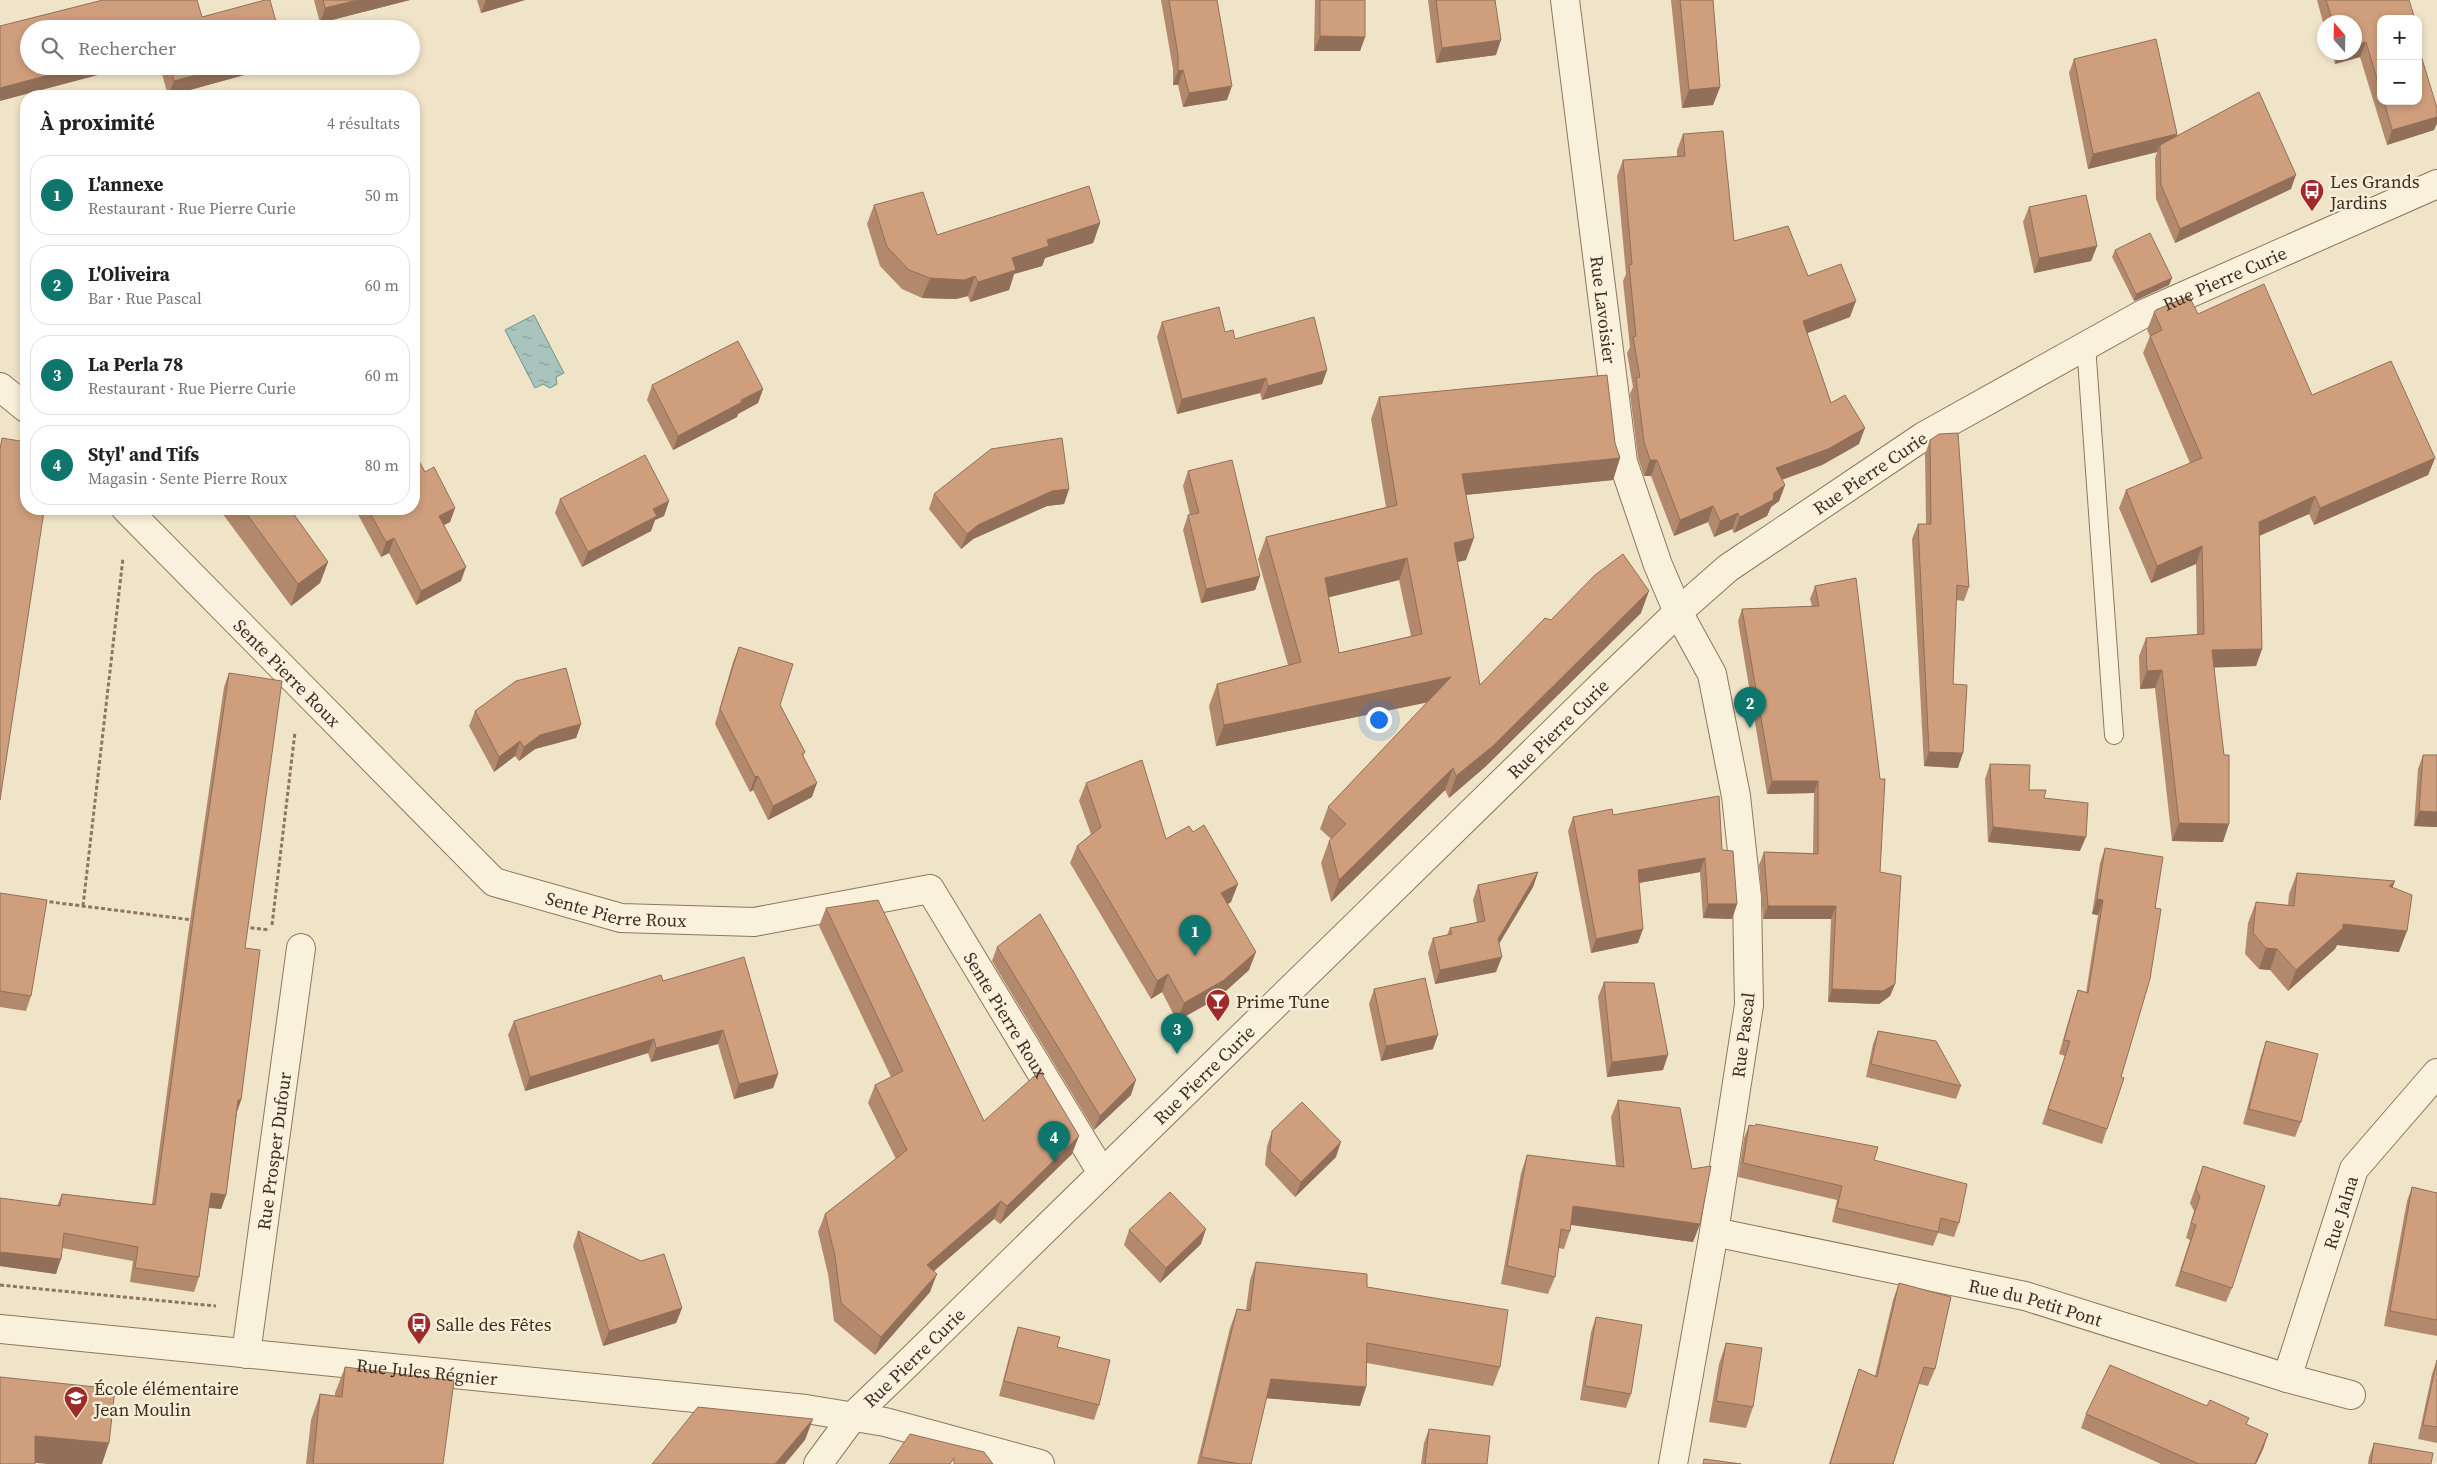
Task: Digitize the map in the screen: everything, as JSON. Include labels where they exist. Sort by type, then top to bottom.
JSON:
[{"type":"street","name":"Rue Lavoisier","points":[[1565,0],[1622,462],[1658,565],[1678,612]]},
{"type":"street","name":"Rue Pierre Curie","points":[[818,1464],[854,1415],[1678,612],[1728,568],[1924,436],[2143,314],[2437,184]]},
{"type":"street","points":[[0,388],[20,403]]},
{"type":"street","name":"Sente Pierre Roux","points":[[133,515],[494,882],[621,918],[754,922],[930,889],[1102,1173]]},
{"type":"street","name":"Rue Pascal","points":[[1673,1464],[1714,1232],[1749,1005],[1747,897],[1736,796],[1712,674],[1678,612]]},
{"type":"street","name":"Rue Prosper Dufour","points":[[246,1354],[301,948]]},
{"type":"street","name":"Rue Jalna","points":[[2287,1378],[2354,1169],[2437,1073]]},
{"type":"street","name":"Rue du Petit Pont","points":[[1714,1232],[2025,1296],[2287,1378],[2351,1395]]},
{"type":"street","name":"Rue Jules Régnier","points":[[0,1329],[854,1415],[1040,1464]]},
{"type":"lane","points":[[2086,345],[2114,736]]},
{"type":"path","points":[[82,906],[130,515]]},
{"type":"path","points":[[243,926],[271,930],[301,685]]},
{"type":"path","points":[[37,900],[195,920]]},
{"type":"path","points":[[0,1285],[252,1310]]},
{"type":"water","points":[[534,315],[564,373],[556,377],[557,384],[550,388],[543,384],[535,388],[505,330]]},
{"type":"building","points":[[103,0],[197,0],[202,17],[270,0],[276,20],[24,20]]},
{"type":"building","points":[[323,0],[358,0],[325,8]]},
{"type":"building","points":[[1169,0],[1217,0],[1232,86],[1189,93],[1183,70],[1178,71],[1178,55]]},
{"type":"building","points":[[1320,0],[1365,0],[1365,37],[1320,36]]},
{"type":"building","points":[[1436,0],[1495,0],[1501,40],[1442,48]]},
{"type":"building","points":[[1680,0],[1713,0],[1720,87],[1689,90]]},
{"type":"building","points":[[2326,0],[2409,0],[2414,15],[2377,15],[2377,79],[2366,42],[2362,43],[2362,15],[2331,15]]},
{"type":"building","points":[[20,21],[20,75],[48,75],[0,88],[0,26]]},
{"type":"building","points":[[2156,39],[2177,134],[2093,154],[2074,59]]},
{"type":"building","points":[[2422,59],[2437,108],[2437,117],[2392,130],[2385,105],[2422,105]]},
{"type":"building","points":[[172,75],[196,75],[174,81]]},
{"type":"building","points":[[2259,92],[2296,175],[2180,229],[2161,185],[2160,145]]},
{"type":"building","points":[[1723,131],[1734,241],[1788,226],[1808,276],[1841,264],[1856,301],[1803,321],[1831,403],[1845,395],[1865,428],[1828,449],[1776,468],[1785,485],[1774,493],[1773,500],[1740,517],[1738,513],[1720,521],[1713,506],[1680,520],[1657,460],[1650,460],[1644,442],[1636,378],[1640,377],[1633,337],[1636,336],[1629,265],[1632,264],[1623,160],[1685,156],[1683,134]]},
{"type":"building","points":[[1089,186],[1100,223],[1047,240],[1049,246],[1012,258],[1016,270],[978,282],[975,276],[964,280],[930,278],[909,270],[887,247],[874,205],[923,192],[937,235]]},
{"type":"building","points":[[2086,195],[2097,246],[2039,258],[2029,207]]},
{"type":"building","points":[[2150,233],[2172,278],[2136,294],[2115,250]]},
{"type":"building","points":[[2264,284],[2312,395],[2391,361],[2435,458],[2320,508],[2315,496],[2259,522],[2262,649],[2212,650],[2224,755],[2229,755],[2229,824],[2179,823],[2162,670],[2147,671],[2146,638],[2204,634],[2202,546],[2157,566],[2126,490],[2202,458],[2150,336],[2162,330],[2154,312],[2156,310],[2189,296],[2198,314]]},
{"type":"building","points":[[1219,307],[1225,332],[1233,330],[1235,339],[1314,317],[1327,370],[1268,386],[1266,378],[1182,399],[1162,322]]},
{"type":"building","points":[[738,341],[763,389],[678,436],[652,385]]},
{"type":"building","points":[[1607,375],[1615,443],[1620,458],[1462,474],[1474,538],[1454,543],[1480,685],[1545,618],[1551,620],[1595,575],[1623,554],[1649,591],[1493,746],[1456,776],[1453,768],[1339,880],[1329,841],[1346,824],[1328,807],[1451,677],[1224,725],[1217,684],[1301,662],[1266,537],[1397,505],[1379,397]],"holes":[[[1407,558],[1422,634],[1339,653],[1325,578]]]},
{"type":"building","points":[[1958,433],[1969,587],[1957,585],[1953,684],[1967,685],[1963,753],[1929,752],[1918,524],[1931,524],[1930,440],[1939,434]]},
{"type":"building","points":[[2,438],[20,441],[20,515],[43,515],[0,800],[0,449]]},
{"type":"building","points":[[1062,438],[1069,489],[1052,491],[978,525],[967,534],[934,494],[991,449]]},
{"type":"building","points":[[645,455],[669,501],[653,509],[657,516],[588,552],[560,499]]},
{"type":"building","points":[[1232,460],[1260,576],[1206,589],[1188,515],[1199,513],[1188,471]]},
{"type":"building","points":[[420,463],[425,472],[434,467],[455,508],[439,516],[466,567],[421,591],[394,538],[386,542],[371,515],[420,515]]},
{"type":"building","points":[[247,515],[294,515],[328,562],[298,584]]},
{"type":"building","points":[[1856,578],[1880,779],[1885,779],[1880,872],[1901,876],[1895,984],[1883,991],[1832,989],[1836,906],[1768,906],[1764,852],[1818,854],[1818,781],[1772,781],[1742,609],[1819,606],[1815,586]]},
{"type":"building","points":[[739,647],[793,664],[780,705],[805,752],[802,754],[817,783],[773,806],[758,776],[755,777],[720,709]]},
{"type":"building","points":[[566,668],[581,724],[540,735],[524,747],[520,741],[499,757],[475,711],[516,681]]},
{"type":"building","points":[[229,673],[282,681],[245,948],[260,950],[241,1100],[238,1100],[226,1195],[211,1193],[199,1277],[135,1268],[138,1247],[64,1233],[61,1259],[0,1252],[0,1198],[60,1206],[62,1194],[155,1205],[193,920]]},
{"type":"building","points":[[2423,755],[2437,755],[2437,812],[2419,811]]},
{"type":"building","points":[[1142,760],[1166,839],[1189,826],[1193,832],[1204,825],[1238,884],[1221,893],[1256,952],[1224,980],[1184,1003],[1168,974],[1157,981],[1077,846],[1101,827],[1086,783]]},
{"type":"building","points":[[1990,764],[2030,765],[2029,790],[2046,790],[2044,798],[2088,803],[2086,837],[1993,827]]},
{"type":"building","points":[[1719,796],[1722,850],[1733,851],[1737,904],[1708,904],[1705,858],[1638,870],[1643,929],[1596,939],[1573,817],[1612,809],[1613,815]]},
{"type":"building","points":[[2105,848],[2163,857],[2155,908],[2161,909],[2150,979],[2121,1077],[2124,1078],[2107,1129],[2048,1109],[2070,1041],[2064,1040],[2078,990],[2088,993],[2103,900],[2097,899]]},
{"type":"building","points":[[1538,872],[1498,939],[1502,957],[1440,970],[1433,938],[1452,934],[1450,928],[1485,921],[1478,885]]},
{"type":"building","points":[[2297,873],[2395,881],[2389,886],[2412,895],[2407,931],[2343,924],[2343,928],[2296,970],[2277,949],[2266,948],[2253,933],[2256,902],[2294,906]]},
{"type":"building","points":[[0,893],[47,900],[31,996],[0,991]]},
{"type":"building","points":[[878,900],[984,1121],[1040,1071],[1079,1136],[1007,1206],[1001,1201],[927,1265],[937,1274],[881,1337],[841,1303],[835,1256],[825,1214],[907,1150],[875,1085],[903,1071],[826,908]]},
{"type":"building","points":[[1040,914],[1136,1080],[1100,1116],[997,947]]},
{"type":"building","points":[[744,957],[778,1074],[739,1084],[723,1030],[656,1048],[654,1039],[530,1077],[514,1021],[661,975],[663,981]]},
{"type":"building","points":[[1425,978],[1438,1035],[1386,1046],[1374,989]]},
{"type":"building","points":[[1604,982],[1654,983],[1668,1055],[1612,1062]]},
{"type":"building","points":[[1878,1031],[1936,1041],[1961,1086],[1871,1064]]},
{"type":"building","points":[[2266,1041],[2318,1054],[2301,1122],[2249,1109]]},
{"type":"building","points":[[1618,1100],[1680,1108],[1692,1169],[1711,1166],[1700,1224],[1573,1206],[1570,1231],[1561,1229],[1555,1277],[1507,1266],[1527,1155],[1624,1167]]},
{"type":"building","points":[[1302,1102],[1341,1142],[1301,1182],[1270,1151],[1272,1131]]},
{"type":"building","points":[[1756,1124],[1878,1147],[1874,1160],[1967,1184],[1959,1223],[1941,1218],[1938,1232],[1837,1208],[1842,1186],[1743,1163],[1749,1125],[1755,1126]]},
{"type":"building","points":[[2203,1166],[2265,1186],[2232,1288],[2181,1271],[2196,1225],[2191,1223],[2200,1197],[2196,1189]]},
{"type":"building","points":[[2412,1187],[2437,1193],[2437,1320],[2390,1311]]},
{"type":"building","points":[[1170,1192],[1206,1229],[1166,1268],[1129,1230]]},
{"type":"building","points":[[578,1231],[641,1261],[664,1254],[682,1308],[609,1331]]},
{"type":"building","points":[[1256,1262],[1367,1274],[1367,1287],[1508,1310],[1500,1367],[1367,1343],[1366,1387],[1271,1379],[1251,1464],[1240,1464],[1201,1457],[1237,1309],[1250,1311]]},
{"type":"building","points":[[1899,1283],[1951,1297],[1935,1369],[1924,1367],[1893,1464],[1830,1464],[1859,1369],[1877,1377]]},
{"type":"building","points":[[1596,1317],[1642,1325],[1631,1394],[1585,1386]]},
{"type":"building","points":[[1018,1327],[1060,1337],[1057,1347],[1110,1360],[1099,1405],[1004,1381]]},
{"type":"building","points":[[1726,1343],[1762,1348],[1753,1407],[1716,1401]]},
{"type":"building","points":[[2437,1360],[2437,1427],[2423,1425]]},
{"type":"building","points":[[2110,1365],[2207,1406],[2210,1400],[2249,1418],[2246,1424],[2268,1434],[2255,1464],[2199,1464],[2086,1414]]},
{"type":"building","points":[[345,1367],[454,1381],[443,1464],[313,1464],[320,1394],[342,1397]]},
{"type":"building","points":[[0,1377],[115,1389],[109,1443],[35,1436],[35,1464],[0,1464]]},
{"type":"building","points":[[698,1407],[813,1419],[775,1464],[652,1464]]},
{"type":"building","points":[[1429,1429],[1490,1436],[1487,1464],[1425,1464]]},
{"type":"building","points":[[910,1434],[984,1452],[993,1464],[954,1464],[954,1458],[950,1464],[889,1464]]},
{"type":"building","points":[[2374,1443],[2433,1453],[2431,1464],[2371,1464]]},
{"type":"building","points":[[1704,1459],[1741,1464],[1703,1464]]},
{"type":"place","name":"Les Grands Jardins","points":[[2312,212]]},
{"type":"place","name":"L'Oliveira","points":[[1750,728]]},
{"type":"place","name":"L'annexe","points":[[1195,956]]},
{"type":"place","name":"Prime Tune","points":[[1218,1022]]},
{"type":"place","name":"La Perla 78","points":[[1177,1054]]},
{"type":"place","name":"Styl' and Tifs","points":[[1054,1162]]},
{"type":"place","name":"Salle des Fêtes","points":[[419,1345]]},
{"type":"place","name":"École élémentaire Jean Moulin","points":[[76,1419]]}]
